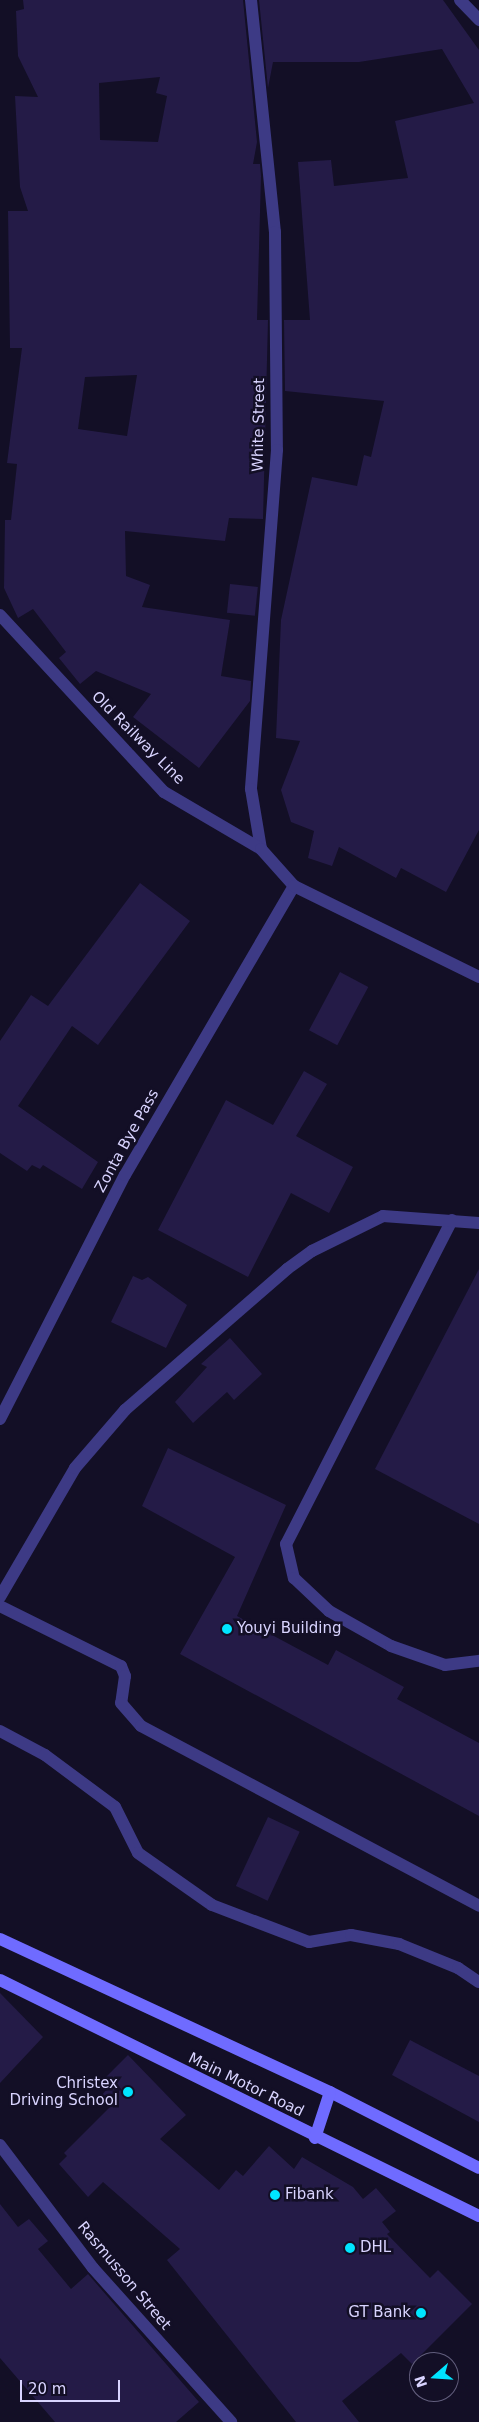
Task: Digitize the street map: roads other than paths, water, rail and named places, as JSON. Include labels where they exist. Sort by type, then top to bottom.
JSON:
[{"type":"main road","name":"Main Motor Road","points":[[0,1939],[330,2092],[479,2168]]},
{"type":"main road","name":"Main Motor Road","points":[[0,1980],[316,2138],[479,2216]]},
{"type":"main road","points":[[316,2138],[330,2092]]},
{"type":"street","name":"White Street","points":[[251,0],[275,242],[277,450],[251,789],[261,849]]},
{"type":"street","points":[[460,0],[479,20]]},
{"type":"street","name":"Old Railway Line","points":[[0,615],[164,792],[261,849],[294,886],[479,977]]},
{"type":"street","name":"Zonta Bye Pass","points":[[0,1418],[125,1175],[294,886]]},
{"type":"street","points":[[0,1598],[75,1468],[125,1410],[287,1269],[312,1251],[383,1216],[479,1223]]},
{"type":"street","points":[[452,1220],[286,1544],[294,1578],[329,1611],[391,1646],[445,1665],[479,1661]]},
{"type":"street","points":[[0,1606],[121,1666],[124,1676],[122,1703],[141,1726],[479,1906]]},
{"type":"street","points":[[0,1731],[45,1755],[115,1807],[138,1853],[212,1905],[309,1942],[351,1935],[399,1944],[458,1968],[479,1982]]},
{"type":"street","name":"Rasmusson Street","points":[[0,2144],[93,2268],[231,2422]]},
{"type":"place","name":"Youyi Building","points":[[227,1629]]},
{"type":"place","name":"Christex Driving School","points":[[128,2092]]},
{"type":"place","name":"Fibank","points":[[275,2195]]},
{"type":"place","name":"DHL","points":[[350,2248]]},
{"type":"place","name":"GT Bank","points":[[421,2313]]}]
